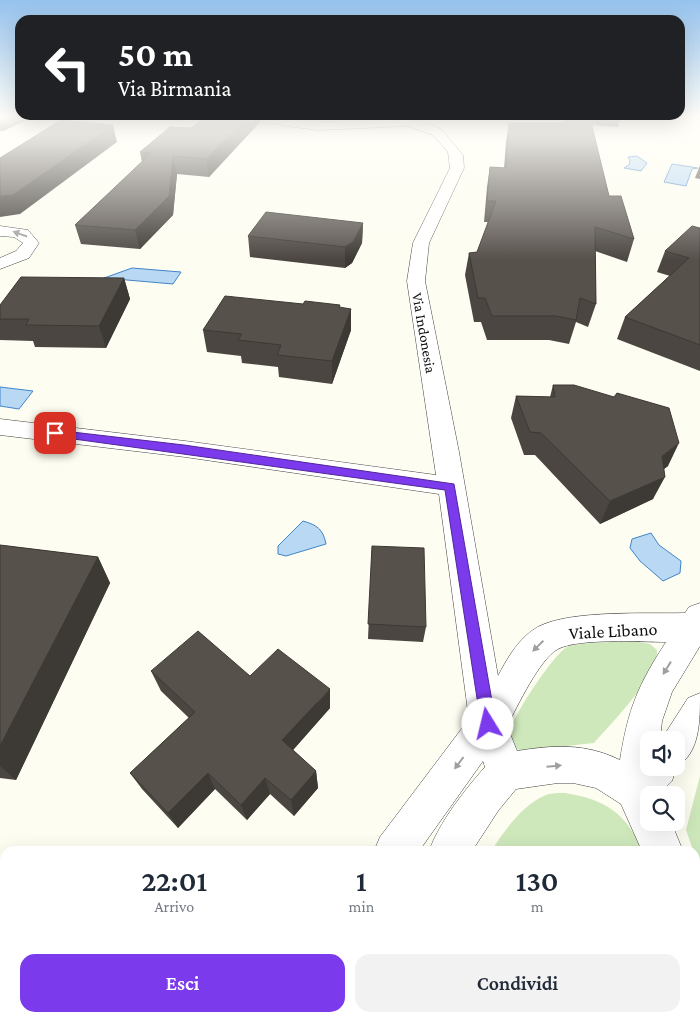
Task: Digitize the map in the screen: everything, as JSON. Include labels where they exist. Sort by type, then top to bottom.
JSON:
[{"type":"street","name":"Via Indonesia","points":[[457,165],[424,234],[416,266],[417,296],[488,724],[506,772]]},
{"type":"street","points":[[0,231],[23,234],[29,238],[31,243],[29,249],[22,255],[0,264]]},
{"type":"street","points":[[0,427],[184,449],[450,486]]},
{"type":"street","name":"Viale Libano","points":[[488,724],[526,659],[536,647],[553,635],[582,630],[698,625]]},
{"type":"street","name":"Viale Libano","points":[[647,786],[644,721],[665,671],[698,625]]},
{"type":"street","points":[[685,734],[700,710]]},
{"type":"street","points":[[398,846],[488,724]]},
{"type":"street","points":[[452,846],[484,797],[506,772],[582,764],[611,774],[640,794]]},
{"type":"street","points":[[657,831],[662,846]]},
{"type":"green space","points":[[633,641],[650,644],[657,650],[656,660],[633,699],[594,743],[529,750],[519,750],[511,745],[510,731],[520,709],[553,660],[561,652],[573,645]]},
{"type":"green space","points":[[700,776],[700,846],[692,846],[686,830]]},
{"type":"green space","points":[[553,793],[579,796],[603,804],[629,827],[640,846],[495,846],[521,812],[537,799]]},
{"type":"water","points":[[629,165],[646,165],[641,171],[624,168]]},
{"type":"water","points":[[672,165],[698,168],[692,169],[686,186],[664,182]]},
{"type":"water","points":[[132,268],[181,272],[173,284],[104,278]]},
{"type":"water","points":[[0,387],[33,391],[19,409],[0,406]]},
{"type":"water","points":[[303,521],[319,528],[326,544],[286,556],[278,554],[278,546]]},
{"type":"water","points":[[651,533],[659,545],[681,561],[680,573],[663,581],[640,561],[630,548],[632,539]]},
{"type":"building","points":[[0,165],[56,165],[13,195],[0,196]]},
{"type":"building","points":[[139,165],[172,165],[169,196],[135,230],[75,225]]},
{"type":"building","points":[[506,165],[601,165],[609,196],[621,196],[634,239],[595,227],[596,304],[580,298],[576,320],[556,316],[492,316],[485,298],[478,298],[469,253],[477,252],[496,201],[487,201],[490,167],[506,168]]},
{"type":"building","points":[[266,212],[363,223],[353,242],[345,247],[248,236]]},
{"type":"building","points":[[692,226],[700,228],[700,345],[625,317],[689,258],[665,251]]},
{"type":"building","points":[[21,277],[124,278],[99,326],[26,325],[29,319],[0,319],[0,305]]},
{"type":"building","points":[[225,296],[303,304],[305,301],[340,305],[339,307],[351,309],[332,361],[277,355],[281,345],[238,340],[242,334],[203,330]]},
{"type":"building","points":[[553,385],[574,385],[614,397],[617,393],[669,408],[679,443],[662,456],[665,477],[610,501],[541,433],[530,432],[516,396],[555,397]]},
{"type":"building","points":[[0,545],[98,557],[0,746]]},
{"type":"building","points":[[372,546],[424,548],[426,627],[368,624]]},
{"type":"building","points":[[198,631],[250,676],[278,649],[330,689],[282,740],[316,771],[291,800],[265,778],[241,805],[208,773],[168,813],[130,773],[195,712],[151,671]]},
{"type":"route","points":[[55,433],[450,486],[488,724]]}]
